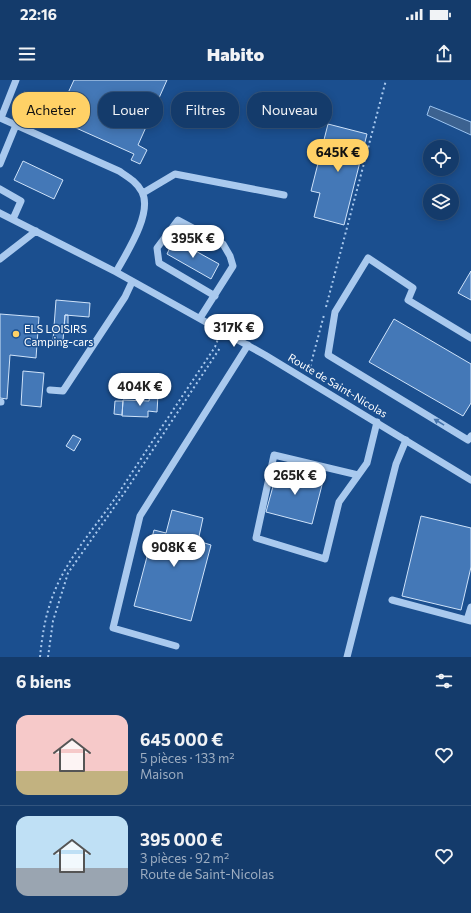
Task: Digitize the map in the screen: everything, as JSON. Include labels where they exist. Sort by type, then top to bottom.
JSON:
[{"type":"street","points":[[12,123],[1,118],[16,80]]},
{"type":"street","points":[[0,164],[15,128]]},
{"type":"street","points":[[23,128],[119,172],[134,182],[143,193],[145,206],[142,220],[116,272]]},
{"type":"street","points":[[143,193],[175,174],[284,195]]},
{"type":"street","points":[[0,189],[21,201],[13,219]]},
{"type":"street","name":"Route de Saint-Nicolas","points":[[0,213],[116,272],[248,345],[471,480]]},
{"type":"street","points":[[200,318],[215,296],[233,266],[230,256],[222,244],[178,220],[157,248],[159,263],[215,296]]},
{"type":"street","points":[[0,259],[36,231]]},
{"type":"street","points":[[471,338],[408,300],[413,288],[368,258],[335,312],[328,356],[468,440],[471,436]]},
{"type":"street","points":[[50,390],[63,391],[125,297],[132,282]]},
{"type":"street","points":[[176,646],[113,628],[140,516],[248,345]]},
{"type":"street","points":[[358,475],[274,455],[256,538],[325,559],[339,502],[367,463],[377,422]]},
{"type":"street","points":[[347,657],[396,464],[406,440]]},
{"type":"street","points":[[392,600],[469,621],[471,607]]},
{"type":"path","points":[[308,372],[386,80]]},
{"type":"path","points":[[40,657],[44,623],[52,597],[63,573],[77,550],[112,503],[215,347],[221,330]]},
{"type":"path","points":[[48,657],[53,620],[68,573],[127,489],[220,348]]},
{"type":"water","points":[[430,106],[471,122],[471,135],[427,115]]},
{"type":"building","points":[[74,80],[167,80],[162,92],[98,92],[98,128],[146,128],[138,145],[147,150],[140,164],[131,160],[134,154],[76,128],[90,128],[90,92],[68,92]]},
{"type":"building","points":[[332,125],[367,134],[344,225],[314,217],[320,193],[311,191],[327,128],[332,128]]},
{"type":"building","points":[[23,161],[63,180],[54,199],[14,180]]},
{"type":"building","points":[[174,239],[219,264],[211,279],[167,254]]},
{"type":"building","points":[[471,271],[471,300],[458,293]]},
{"type":"building","points":[[56,300],[90,303],[89,317],[65,315],[63,341],[53,340]]},
{"type":"building","points":[[0,314],[39,317],[36,358],[10,355],[7,399],[0,398]]},
{"type":"building","points":[[65,315],[68,315],[68,328],[64,328]]},
{"type":"building","points":[[394,319],[471,364],[471,403],[463,416],[369,362]]},
{"type":"building","points":[[23,371],[44,373],[41,407],[21,405]]},
{"type":"building","points":[[150,393],[158,394],[157,412],[148,411],[148,417],[122,416],[123,400],[149,401]]},
{"type":"building","points":[[115,401],[123,401],[122,415],[114,414]]},
{"type":"building","points":[[73,435],[81,439],[74,451],[66,446]]},
{"type":"building","points":[[278,468],[323,481],[312,524],[266,512]]},
{"type":"building","points":[[172,510],[203,518],[198,541],[211,545],[191,621],[134,606],[154,530],[166,533]]},
{"type":"building","points":[[421,516],[471,528],[471,567],[461,610],[402,596]]},
{"type":"place","name":"ELS LOISIRS Camping-cars","points":[[16,334]]}]
